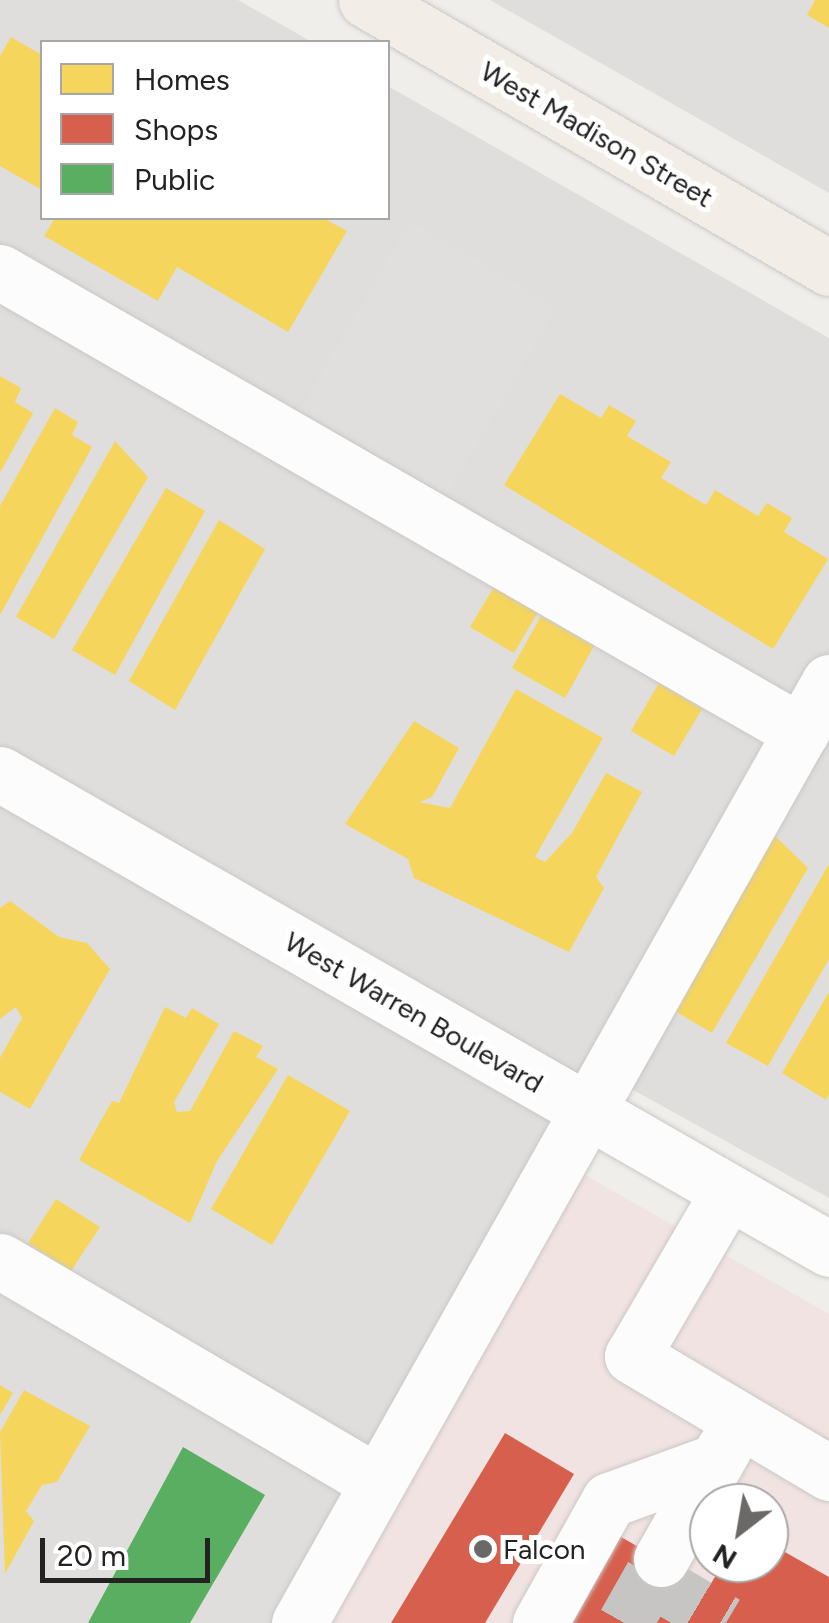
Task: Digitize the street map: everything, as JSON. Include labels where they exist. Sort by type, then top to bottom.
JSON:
[{"type":"main road","name":"West Madison Street","points":[[366,0],[829,268]]},
{"type":"street","points":[[0,272],[818,712],[587,1111],[299,1623]]},
{"type":"street","name":"West Warren Boulevard","points":[[0,774],[829,1250]]},
{"type":"street","points":[[728,1192],[632,1356],[728,1440],[829,1473]]},
{"type":"street","points":[[0,1261],[378,1483]]},
{"type":"street","points":[[661,1560],[728,1440]]},
{"type":"street","points":[[540,1623],[609,1500],[728,1440]]},
{"type":"shaded area","points":[[0,0],[238,0],[308,40],[40,40],[40,220],[390,220],[390,87],[829,338],[829,1198],[617,1081],[325,1623],[0,1623]]},
{"type":"shaded area","points":[[490,0],[829,0],[829,193]]},
{"type":"shaded area","points":[[410,221],[557,308],[446,496],[300,410]]},
{"type":"shaded area","points":[[571,1167],[829,1314],[829,1623],[325,1623]]},
{"type":"building: Homes","points":[[815,0],[829,0],[829,28],[807,15]]},
{"type":"building: Homes","points":[[11,37],[40,54],[40,189],[0,166],[0,56]]},
{"type":"building: Homes","points":[[54,220],[327,220],[347,231],[288,332],[177,267],[158,301],[44,236]]},
{"type":"building: Homes","points":[[0,376],[21,388],[15,402],[33,413],[0,473]]},
{"type":"building: Homes","points":[[560,394],[601,418],[609,405],[636,421],[627,436],[671,462],[661,478],[706,505],[715,490],[758,516],[767,503],[792,518],[784,532],[828,559],[773,649],[504,485]]},
{"type":"building: Homes","points":[[55,408],[78,422],[72,435],[92,447],[0,615],[0,506]]},
{"type":"building: Homes","points":[[115,441],[148,477],[54,639],[16,617]]},
{"type":"building: Homes","points":[[166,488],[205,511],[115,675],[72,650]]},
{"type":"building: Homes","points":[[219,520],[265,549],[175,710],[129,681]]},
{"type":"building: Homes","points":[[497,582],[541,607],[514,653],[470,627]]},
{"type":"building: Homes","points":[[541,616],[594,646],[565,698],[512,668]]},
{"type":"building: Homes","points":[[659,683],[702,709],[674,756],[631,731]]},
{"type":"building: Homes","points":[[516,689],[603,738],[535,857],[545,862],[572,833],[606,773],[642,792],[596,877],[604,888],[569,952],[414,878],[408,859],[345,824],[414,721],[459,748],[432,797],[419,802],[450,808]]},
{"type":"building: Homes","points":[[772,833],[808,868],[712,1033],[673,1010]]},
{"type":"building: Homes","points":[[829,864],[829,959],[768,1066],[726,1043]]},
{"type":"building: Homes","points":[[10,901],[59,937],[87,943],[110,969],[30,1109],[0,1092],[0,1058],[22,1018],[16,1007],[0,1019],[0,908]]},
{"type":"building: Homes","points":[[829,992],[829,1094],[826,1100],[782,1073]]},
{"type":"building: Homes","points":[[165,1007],[186,1018],[192,1008],[219,1024],[174,1102],[177,1112],[190,1111],[234,1031],[263,1046],[256,1057],[278,1069],[217,1161],[190,1223],[79,1160],[112,1101],[119,1103]]},
{"type":"building: Homes","points":[[288,1075],[350,1111],[272,1245],[211,1209]]},
{"type":"building: Homes","points":[[56,1199],[100,1227],[71,1271],[28,1243]]},
{"type":"building: Homes","points":[[0,1385],[13,1393],[0,1415]]},
{"type":"building: Homes","points":[[24,1390],[90,1426],[57,1482],[42,1485],[26,1511],[34,1521],[5,1574],[0,1432]]},
{"type":"building: Shops","name":"Falcon","points":[[505,1433],[574,1474],[485,1623],[391,1623]]},
{"type":"building: Shops","name":"Falcon","points":[[614,1533],[689,1576],[689,1583],[709,1587],[711,1583],[789,1583],[789,1554],[829,1577],[829,1623],[565,1623]]},
{"type":"building: Public","points":[[183,1447],[265,1495],[190,1623],[88,1623]]},
{"type":"tunnel","points":[[625,1623],[661,1559]]},
{"type":"tunnel","points":[[650,1578],[726,1623]]},
{"type":"place","name":"Falcon","points":[[483,1549]]}]
